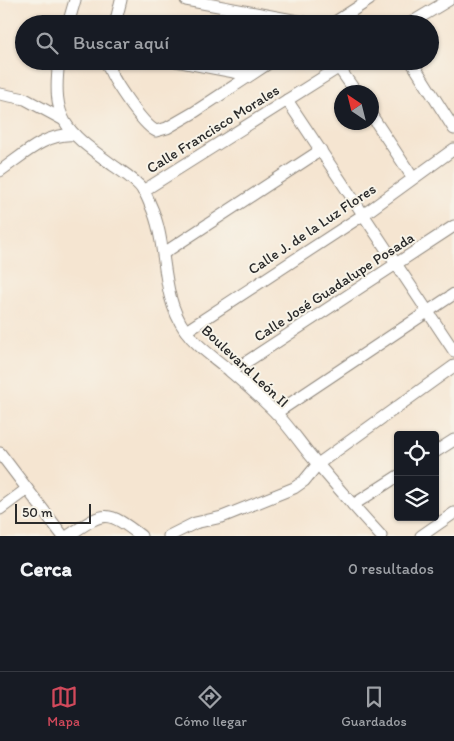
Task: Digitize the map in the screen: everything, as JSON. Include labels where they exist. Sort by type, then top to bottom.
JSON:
[{"type":"street","points":[[71,15],[75,0]]},
{"type":"street","points":[[117,15],[121,0]]},
{"type":"street","points":[[186,0],[266,15]]},
{"type":"street","points":[[346,15],[370,0]]},
{"type":"street","points":[[424,15],[449,0],[454,8]]},
{"type":"street","points":[[58,70],[58,108],[62,119],[74,135],[127,175],[143,190]]},
{"type":"street","points":[[109,70],[144,122],[156,132],[177,122],[258,70]]},
{"type":"street","points":[[224,70],[250,75]]},
{"type":"street","name":"Calle Francisco Morales","points":[[143,190],[334,70]]},
{"type":"street","points":[[347,70],[353,85]]},
{"type":"street","points":[[417,70],[454,129]]},
{"type":"street","points":[[0,94],[25,99],[62,119]]},
{"type":"street","points":[[287,100],[454,351]]},
{"type":"street","points":[[379,127],[413,178]]},
{"type":"street","points":[[0,171],[49,138],[66,134],[74,135]]},
{"type":"street","name":"Calle J. de la Luz Flores","points":[[186,330],[363,215],[454,149]]},
{"type":"street","points":[[164,253],[321,150]]},
{"type":"street","name":"Boulevard León II","points":[[143,190],[153,211],[164,253],[167,284],[179,319],[186,330],[201,347],[276,413],[381,536]]},
{"type":"street","name":"Calle José Guadalupe Posada","points":[[231,372],[454,226]]},
{"type":"street","points":[[276,413],[454,294]]},
{"type":"street","points":[[169,536],[195,523],[222,517],[294,488],[304,481],[318,464],[454,366]]},
{"type":"street","points":[[439,449],[454,440]]},
{"type":"street","points":[[0,453],[63,536]]},
{"type":"street","points":[[353,505],[394,479]]},
{"type":"street","points":[[0,508],[27,489]]},
{"type":"street","points":[[421,536],[454,513]]},
{"type":"street","points":[[68,536],[92,520],[104,516],[112,516],[141,536]]}]
